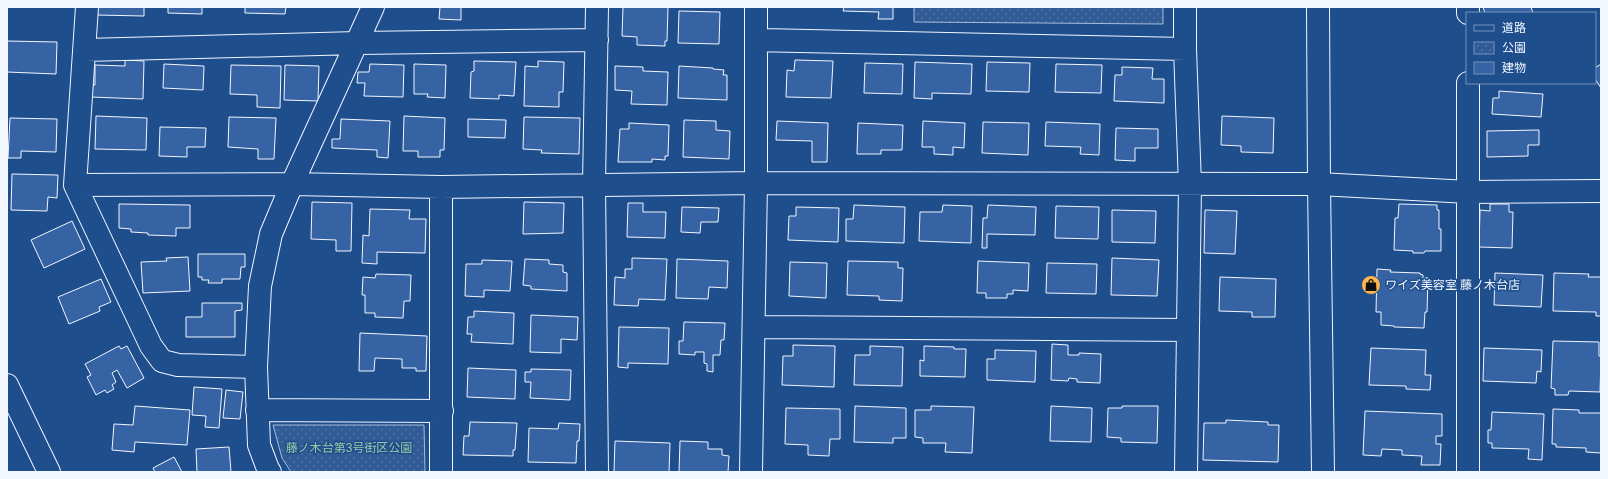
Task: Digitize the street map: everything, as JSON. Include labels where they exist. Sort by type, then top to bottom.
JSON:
[{"type":"street","points":[[87,7],[76,185],[151,346],[162,361],[178,365],[256,367]]},
{"type":"street","points":[[267,471],[259,445],[256,367],[260,286],[271,234],[292,184],[373,7]]},
{"type":"street","points":[[597,7],[594,184],[597,472]]},
{"type":"street","points":[[751,472],[756,183],[756,7]]},
{"type":"street","points":[[1185,7],[1190,185],[1186,472]]},
{"type":"street","points":[[1318,7],[1323,472]]},
{"type":"street","points":[[85,50],[357,43],[597,40]]},
{"type":"street","points":[[756,40],[1185,49]]},
{"type":"street","points":[[1468,84],[1470,192],[1468,472]]},
{"type":"street","points":[[76,185],[292,184],[441,187],[756,183],[1190,185],[1319,184],[1470,192],[1601,191]]},
{"type":"street","points":[[441,187],[441,472]]},
{"type":"street","points":[[754,327],[1188,330]]},
{"type":"street","points":[[7,385],[49,472]]},
{"type":"street","points":[[257,410],[442,411]]},
{"type":"green space","points":[[914,7],[1163,7],[1163,24],[914,22]]},
{"type":"green space","name":"藤ノ木台第3号街区公園","points":[[273,425],[424,425],[425,472],[291,472],[282,458]]},
{"type":"building","points":[[97,7],[144,7],[144,16],[96,15]]},
{"type":"building","points":[[168,7],[202,7],[202,14],[168,13]]},
{"type":"building","points":[[245,7],[286,7],[285,14],[245,13]]},
{"type":"building","points":[[440,7],[461,7],[461,20],[439,19]]},
{"type":"building","points":[[623,7],[668,7],[667,41],[665,41],[665,46],[637,45],[637,37],[622,36]]},
{"type":"building","points":[[844,7],[893,7],[893,19],[878,19],[879,12],[843,11]]},
{"type":"building","points":[[1483,7],[1531,7],[1533,12],[1485,12]]},
{"type":"building","points":[[679,11],[720,12],[719,44],[678,43]]},
{"type":"building","points":[[7,41],[57,42],[56,74],[7,72]]},
{"type":"building","points":[[125,60],[144,61],[143,99],[91,97],[92,85],[95,85],[95,65],[125,66]]},
{"type":"building","points":[[795,60],[833,61],[831,98],[786,97],[787,70],[794,71]]},
{"type":"building","points":[[474,61],[516,62],[514,96],[499,95],[499,99],[470,98],[471,72],[474,71]]},
{"type":"building","points":[[538,61],[564,62],[563,92],[559,92],[559,107],[524,106],[525,66],[538,67]]},
{"type":"building","points":[[915,62],[972,64],[971,94],[932,93],[932,99],[914,98]]},
{"type":"building","points":[[987,62],[1030,63],[1029,92],[986,91]]},
{"type":"building","points":[[865,63],[903,64],[902,94],[864,93]]},
{"type":"building","points":[[164,64],[204,66],[203,90],[163,88]]},
{"type":"building","points":[[370,64],[404,65],[403,97],[364,96],[365,83],[357,83],[358,72],[369,72]]},
{"type":"building","points":[[414,64],[446,65],[445,98],[427,97],[428,94],[414,94]]},
{"type":"building","points":[[1056,64],[1102,65],[1101,93],[1055,92]]},
{"type":"building","points":[[1601,64],[1601,88],[1596,80],[1596,67]]},
{"type":"building","points":[[231,65],[281,66],[280,108],[257,107],[257,95],[230,94]]},
{"type":"building","points":[[285,65],[319,66],[318,101],[284,100]]},
{"type":"building","points":[[615,66],[643,67],[643,71],[668,72],[667,105],[631,104],[632,91],[615,90]]},
{"type":"building","points":[[679,66],[724,70],[723,75],[727,75],[727,100],[678,98]]},
{"type":"building","points":[[1122,67],[1153,68],[1152,79],[1164,79],[1164,103],[1114,101],[1115,75],[1122,75]]},
{"type":"building","points":[[1499,91],[1543,94],[1541,117],[1492,114],[1493,98],[1499,98]]},
{"type":"building","points":[[96,116],[147,118],[146,150],[95,149]]},
{"type":"building","points":[[404,116],[445,118],[444,150],[440,150],[440,157],[418,157],[418,151],[403,151]]},
{"type":"building","points":[[1222,116],[1274,118],[1273,153],[1241,152],[1241,146],[1221,145]]},
{"type":"building","points":[[229,117],[276,118],[274,159],[258,159],[258,149],[228,147]]},
{"type":"building","points":[[524,117],[580,118],[579,154],[541,153],[542,150],[523,149]]},
{"type":"building","points":[[10,118],[57,119],[56,152],[21,151],[21,158],[8,158]]},
{"type":"building","points":[[341,119],[390,121],[388,158],[377,157],[377,150],[332,148],[332,139],[340,139]]},
{"type":"building","points":[[468,119],[506,120],[505,138],[468,137]]},
{"type":"building","points":[[684,120],[716,121],[716,130],[730,131],[729,159],[683,157]]},
{"type":"building","points":[[777,121],[828,123],[827,162],[812,162],[812,141],[776,140]]},
{"type":"building","points":[[923,121],[965,123],[964,148],[953,147],[953,155],[934,154],[934,147],[922,147]]},
{"type":"building","points":[[983,122],[1029,123],[1028,155],[982,153]]},
{"type":"building","points":[[1046,122],[1100,124],[1099,155],[1080,154],[1081,147],[1045,146]]},
{"type":"building","points":[[629,123],[669,125],[668,156],[665,156],[665,160],[652,159],[652,162],[618,162],[620,129],[629,129]]},
{"type":"building","points":[[858,123],[903,125],[902,150],[881,150],[881,154],[857,154]]},
{"type":"building","points":[[160,127],[206,128],[205,147],[187,147],[187,157],[159,156]]},
{"type":"building","points":[[1116,128],[1158,129],[1158,148],[1135,148],[1135,161],[1115,160]]},
{"type":"building","points":[[1539,130],[1539,145],[1528,145],[1528,156],[1487,157],[1487,131]]},
{"type":"building","points":[[12,174],[58,175],[57,198],[48,197],[47,211],[11,210]]},
{"type":"building","points":[[312,202],[352,203],[351,251],[336,251],[336,240],[311,239]]},
{"type":"building","points":[[524,202],[564,203],[563,233],[523,234]]},
{"type":"building","points":[[628,203],[643,203],[643,212],[666,212],[665,238],[627,237]]},
{"type":"building","points":[[119,204],[190,205],[190,228],[176,228],[176,236],[148,235],[148,233],[131,232],[131,229],[119,228]]},
{"type":"building","points":[[1399,204],[1437,205],[1437,210],[1439,210],[1439,229],[1441,229],[1441,251],[1413,253],[1413,251],[1394,250],[1395,218],[1398,218]]},
{"type":"building","points":[[1490,204],[1509,204],[1509,212],[1513,212],[1512,248],[1479,247],[1480,210],[1490,211]]},
{"type":"building","points":[[854,205],[905,207],[904,243],[846,241],[846,219],[853,219]]},
{"type":"building","points":[[943,205],[972,206],[971,243],[919,241],[920,212],[942,212]]},
{"type":"building","points":[[988,205],[1036,207],[1035,235],[987,234],[987,248],[982,248],[983,218],[987,218]]},
{"type":"building","points":[[1056,206],[1099,207],[1098,239],[1055,238]]},
{"type":"building","points":[[682,207],[719,208],[718,222],[701,222],[700,233],[681,232]]},
{"type":"building","points":[[796,207],[839,208],[838,242],[788,240],[789,216],[796,216]]},
{"type":"building","points":[[370,209],[410,210],[409,219],[426,219],[425,253],[377,252],[377,264],[362,263],[363,235],[369,236]]},
{"type":"building","points":[[1112,210],[1156,211],[1155,243],[1112,242]]},
{"type":"building","points":[[1205,210],[1237,211],[1235,254],[1204,253]]},
{"type":"building","points":[[72,221],[85,249],[44,268],[31,240]]},
{"type":"building","points":[[198,254],[245,254],[245,267],[241,267],[240,279],[222,279],[222,283],[208,283],[209,280],[202,280],[202,277],[198,277]]},
{"type":"building","points":[[188,257],[190,291],[143,293],[141,262],[167,261],[166,258]]},
{"type":"building","points":[[632,258],[667,259],[665,300],[639,299],[638,306],[614,305],[615,277],[625,278],[625,269],[632,269]]},
{"type":"building","points":[[1112,258],[1159,260],[1157,296],[1111,295]]},
{"type":"building","points":[[525,259],[549,260],[549,264],[563,265],[563,272],[567,273],[567,291],[531,289],[531,286],[523,285]]},
{"type":"building","points":[[677,259],[728,261],[727,288],[709,287],[708,299],[676,298]]},
{"type":"building","points":[[482,260],[512,261],[510,291],[484,290],[484,297],[465,296],[466,264],[482,264]]},
{"type":"building","points":[[848,261],[898,262],[898,268],[903,268],[902,301],[879,300],[879,296],[847,295]]},
{"type":"building","points":[[978,261],[1029,263],[1028,291],[1013,290],[1013,294],[1007,294],[1007,298],[986,298],[986,293],[977,293]]},
{"type":"building","points":[[790,262],[827,263],[826,298],[789,296]]},
{"type":"building","points":[[1047,263],[1097,264],[1096,294],[1046,293]]},
{"type":"building","points":[[1377,269],[1391,270],[1390,272],[1420,273],[1423,275],[1423,278],[1428,278],[1427,312],[1425,312],[1424,328],[1381,325],[1381,312],[1376,312]]},
{"type":"building","points":[[1495,273],[1543,275],[1541,307],[1494,305]]},
{"type":"building","points":[[1554,273],[1589,274],[1588,277],[1601,277],[1601,316],[1596,316],[1596,312],[1553,311]]},
{"type":"building","points":[[376,274],[411,275],[410,301],[404,301],[403,318],[375,317],[375,313],[365,313],[365,295],[362,295],[363,277],[375,278]]},
{"type":"building","points":[[1220,277],[1276,279],[1275,317],[1252,317],[1252,312],[1219,311]]},
{"type":"building","points":[[101,279],[111,302],[99,307],[100,311],[69,324],[58,297]]},
{"type":"building","points":[[202,303],[242,303],[242,310],[235,311],[235,337],[186,337],[186,317],[202,317]]},
{"type":"building","points":[[474,311],[514,313],[513,344],[471,342],[472,334],[467,334],[468,317],[474,317]]},
{"type":"building","points":[[531,315],[578,317],[577,340],[561,339],[561,353],[530,352]]},
{"type":"building","points":[[684,322],[725,323],[724,340],[721,340],[720,355],[713,355],[713,372],[707,371],[707,364],[704,363],[704,352],[695,352],[695,355],[679,354],[679,341],[683,341]]},
{"type":"building","points":[[619,327],[669,328],[668,364],[628,363],[628,368],[618,367]]},
{"type":"building","points":[[360,333],[427,336],[426,371],[416,371],[416,368],[402,368],[402,359],[375,358],[374,371],[359,371]]},
{"type":"building","points":[[1553,341],[1599,342],[1599,356],[1601,356],[1600,392],[1569,391],[1568,395],[1555,395],[1555,389],[1551,388]]},
{"type":"building","points":[[1052,344],[1068,345],[1068,355],[1079,355],[1079,353],[1101,354],[1100,383],[1077,382],[1077,379],[1069,378],[1068,381],[1051,380]]},
{"type":"building","points":[[793,345],[835,346],[834,387],[782,385],[783,356],[793,356]]},
{"type":"building","points":[[119,346],[121,349],[127,346],[144,378],[127,388],[117,370],[112,373],[116,382],[112,385],[114,389],[107,393],[105,390],[96,395],[87,377],[91,375],[85,364]]},
{"type":"building","points":[[870,346],[903,347],[902,386],[854,385],[855,355],[870,355]]},
{"type":"building","points":[[924,346],[966,349],[965,377],[920,376],[920,360],[924,361]]},
{"type":"building","points":[[1371,348],[1426,350],[1425,375],[1431,375],[1430,390],[1406,389],[1406,386],[1369,385]]},
{"type":"building","points":[[1484,348],[1542,350],[1541,372],[1537,371],[1536,383],[1483,381]]},
{"type":"building","points":[[995,350],[1036,351],[1035,382],[987,380],[987,359],[995,359]]},
{"type":"building","points":[[468,368],[516,370],[515,399],[467,397]]},
{"type":"building","points":[[531,369],[571,370],[570,400],[530,398],[531,382],[525,382],[525,372],[531,372]]},
{"type":"building","points":[[194,387],[222,389],[219,428],[205,427],[206,416],[192,415]]},
{"type":"building","points":[[226,390],[243,392],[240,419],[223,418]]},
{"type":"building","points":[[135,406],[190,410],[187,445],[135,442],[134,452],[112,450],[114,424],[133,425]]},
{"type":"building","points":[[855,406],[906,408],[906,438],[893,438],[893,443],[854,442]]},
{"type":"building","points":[[931,406],[974,407],[972,453],[945,452],[946,443],[923,443],[923,438],[915,437],[915,410],[931,410]]},
{"type":"building","points":[[1051,406],[1092,408],[1091,442],[1050,441]]},
{"type":"building","points":[[1122,406],[1158,406],[1157,443],[1121,442],[1121,438],[1107,437],[1108,408],[1122,408]]},
{"type":"building","points":[[786,408],[840,409],[840,439],[830,439],[829,456],[808,455],[808,445],[785,444]]},
{"type":"building","points":[[1553,409],[1579,410],[1579,413],[1601,413],[1601,453],[1586,452],[1586,448],[1556,447],[1556,444],[1552,444]]},
{"type":"building","points":[[1365,411],[1442,414],[1442,436],[1436,436],[1436,444],[1441,444],[1440,465],[1421,465],[1422,456],[1402,455],[1402,450],[1382,449],[1381,456],[1363,455]]},
{"type":"building","points":[[1492,412],[1544,414],[1542,460],[1528,459],[1529,449],[1492,448],[1492,443],[1488,443],[1488,430],[1491,430]]},
{"type":"building","points":[[1226,420],[1268,422],[1268,425],[1279,425],[1278,462],[1203,460],[1204,423],[1226,423]]},
{"type":"building","points":[[470,422],[517,423],[515,450],[513,450],[513,456],[463,455],[464,436],[469,436]]},
{"type":"building","points":[[559,423],[580,424],[579,441],[577,441],[576,463],[528,462],[529,428],[558,429]]},
{"type":"building","points":[[615,441],[670,443],[669,472],[614,472]]},
{"type":"building","points":[[680,441],[708,442],[708,449],[722,449],[722,455],[729,456],[728,472],[679,472]]},
{"type":"building","points":[[229,447],[231,472],[197,472],[196,449]]},
{"type":"building","points":[[174,457],[182,472],[155,472],[153,468]]},
{"type":"place","name":"ワイズ美容室 藤ノ木台店","points":[[1371,285]]}]
